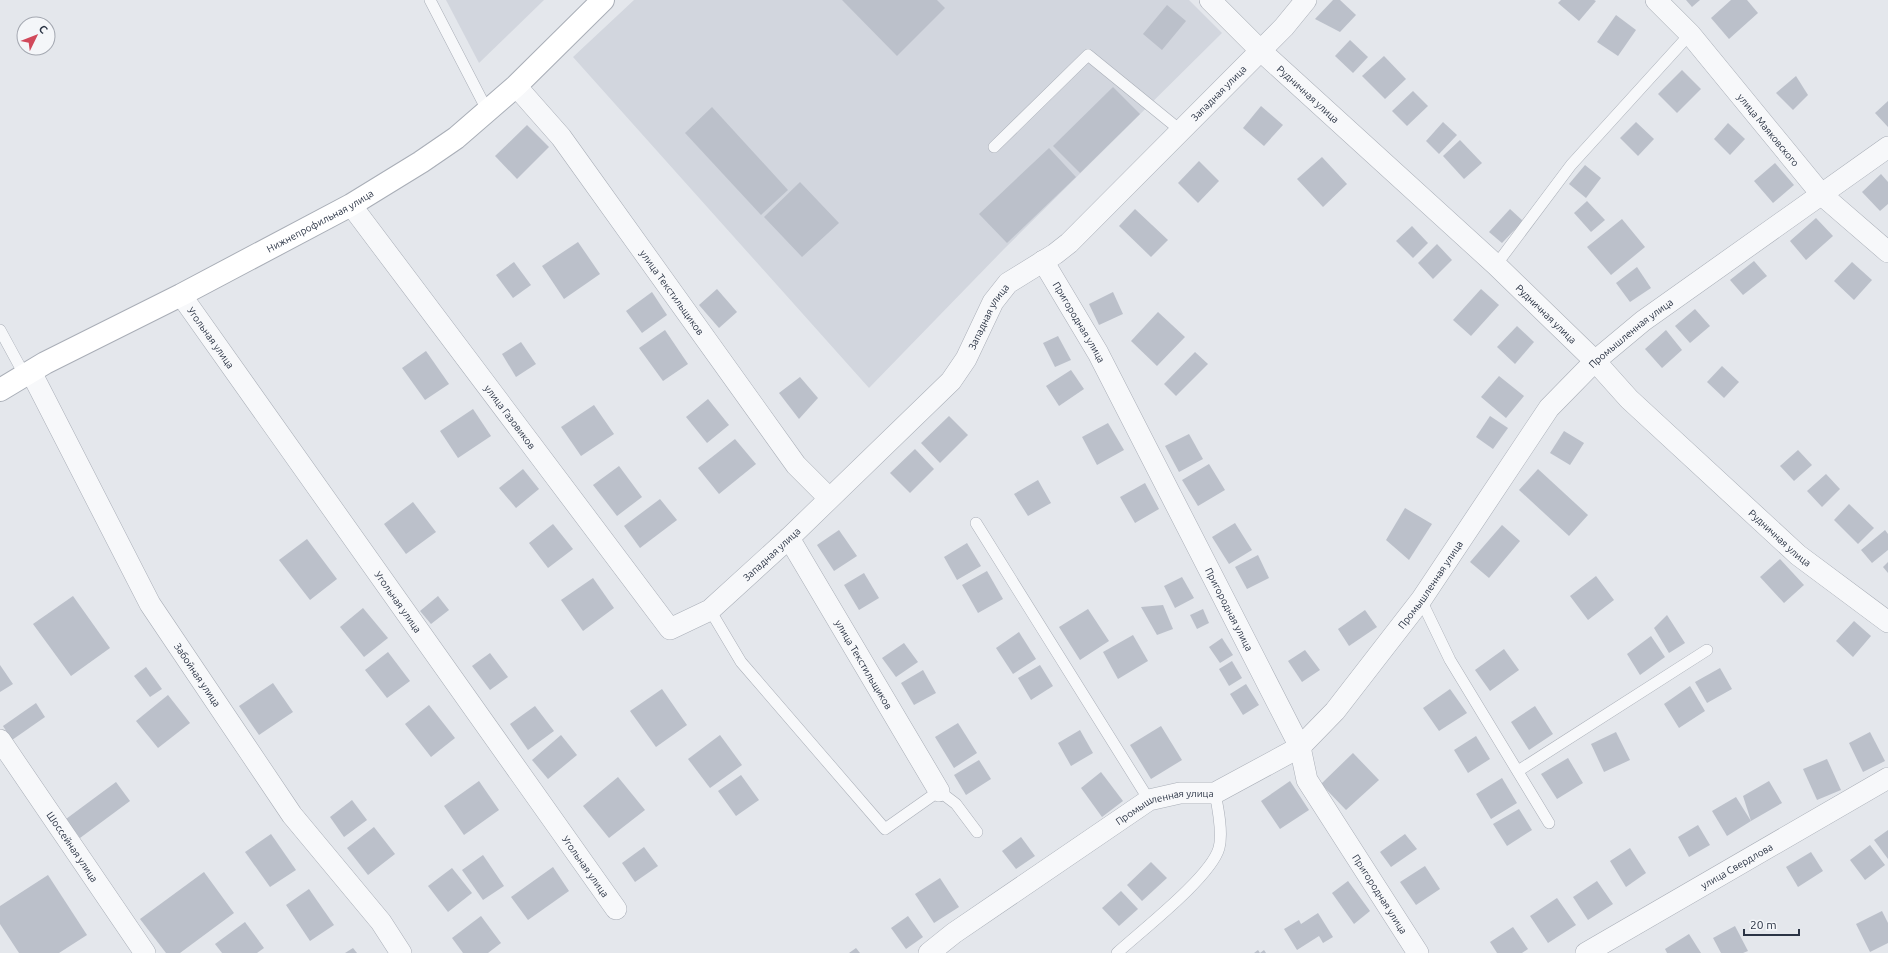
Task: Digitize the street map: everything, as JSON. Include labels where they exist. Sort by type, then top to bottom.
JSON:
[{"type":"street","name":"Рудничная улица","points":[[1210,0],[1260,50],[1496,265],[1595,362],[1629,399],[1798,555],[1888,622]]},
{"type":"street","name":"Западная улица","points":[[670,629],[710,610],[789,538],[950,381],[966,359],[993,302],[1008,283],[1069,243],[1284,27],[1306,0]]},
{"type":"street","name":"улица Маяковского","points":[[1656,0],[1690,34],[1822,195],[1888,252]]},
{"type":"street","name":"Нижнепрофильная улица","points":[[0,390],[351,205],[438,150],[456,138],[516,86],[600,1]]},
{"type":"street","name":"улица Текстильщиков","points":[[516,86],[561,137],[796,464],[829,498]]},
{"type":"street","name":"Промышленная улица","points":[[929,953],[954,933],[1150,800],[1180,793],[1215,793],[1300,747],[1335,711],[1421,600],[1549,408],[1595,362],[1643,321],[1888,147]]},
{"type":"street","name":"улица Газовиков","points":[[351,205],[670,629]]},
{"type":"street","name":"Пригородная улица","points":[[1043,261],[1098,353],[1300,747],[1307,780],[1418,953]]},
{"type":"street","name":"Угольная улица","points":[[180,295],[616,909]]},
{"type":"street","name":"Забойная улица","points":[[28,374],[150,604],[292,815],[381,922],[401,953]]},
{"type":"street","name":"улица Текстильщиков","points":[[789,538],[939,791]]},
{"type":"street","name":"Шоссейная улица","points":[[0,740],[145,953]]},
{"type":"street","name":"улица Свердлова","points":[[1586,953],[1888,778]]},
{"type":"lane","points":[[430,0],[487,110]]},
{"type":"lane","points":[[1496,265],[1571,165],[1690,34]]},
{"type":"lane","points":[[994,147],[1088,55],[1180,130]]},
{"type":"lane","points":[[0,330],[28,374]]},
{"type":"lane","points":[[976,523],[1150,800]]},
{"type":"lane","points":[[1421,600],[1450,660],[1549,823]]},
{"type":"lane","points":[[710,610],[741,662],[885,829],[939,791],[956,804],[978,832]]},
{"type":"lane","points":[[1518,771],[1707,650]]},
{"type":"lane","points":[[1117,953],[1203,876],[1219,848],[1220,818],[1215,793]]},
{"type":"shaded area","points":[[446,0],[544,0],[479,63]]},
{"type":"shaded area","points":[[634,0],[1189,0],[1222,33],[1004,249],[869,388],[573,57]]},
{"type":"building","points":[[842,0],[937,0],[945,8],[897,56]]},
{"type":"building","points":[[1333,0],[1340,0],[1356,15],[1340,32],[1315,19]]},
{"type":"building","points":[[1561,0],[1596,1],[1579,21],[1558,3]]},
{"type":"building","points":[[1686,0],[1700,0],[1692,7]]},
{"type":"building","points":[[1731,0],[1747,0],[1758,13],[1729,39],[1711,18]]},
{"type":"building","points":[[1167,5],[1186,21],[1162,50],[1143,34]]},
{"type":"building","points":[[1616,15],[1636,30],[1618,56],[1597,42]]},
{"type":"building","points":[[1350,40],[1368,57],[1353,73],[1335,56]]},
{"type":"building","points":[[1384,56],[1406,79],[1385,99],[1362,76]]},
{"type":"building","points":[[1682,70],[1701,89],[1677,113],[1658,94]]},
{"type":"building","points":[[1796,76],[1808,95],[1793,110],[1776,93]]},
{"type":"building","points":[[1113,87],[1140,114],[1080,173],[1053,146]]},
{"type":"building","points":[[1413,91],[1428,106],[1407,126],[1392,111]]},
{"type":"building","points":[[1888,101],[1888,127],[1875,113]]},
{"type":"building","points":[[1261,106],[1283,125],[1264,146],[1243,128]]},
{"type":"building","points":[[712,107],[788,190],[761,215],[685,133]]},
{"type":"building","points":[[1443,122],[1457,135],[1439,154],[1426,141]]},
{"type":"building","points":[[1636,122],[1654,139],[1638,156],[1620,138]]},
{"type":"building","points":[[1728,123],[1745,139],[1730,155],[1714,139]]},
{"type":"building","points":[[527,125],[549,147],[517,179],[495,156]]},
{"type":"building","points":[[1460,140],[1482,163],[1464,179],[1443,156]]},
{"type":"building","points":[[1049,148],[1076,177],[1007,243],[979,214]]},
{"type":"building","points":[[1322,157],[1347,184],[1323,207],[1297,179]]},
{"type":"building","points":[[1199,161],[1219,181],[1198,203],[1178,183]]},
{"type":"building","points":[[1775,163],[1794,185],[1773,203],[1754,181]]},
{"type":"building","points":[[1585,165],[1601,178],[1586,198],[1569,184]]},
{"type":"building","points":[[1881,174],[1888,182],[1888,204],[1880,211],[1862,192]]},
{"type":"building","points":[[800,182],[839,223],[802,257],[764,217]]},
{"type":"building","points":[[1587,201],[1605,220],[1591,232],[1574,213]]},
{"type":"building","points":[[1135,209],[1168,240],[1151,257],[1119,226]]},
{"type":"building","points":[[1510,209],[1523,221],[1502,243],[1489,232]]},
{"type":"building","points":[[1816,218],[1833,236],[1806,260],[1790,241]]},
{"type":"building","points":[[1622,219],[1645,247],[1611,275],[1587,247]]},
{"type":"building","points":[[1412,226],[1428,243],[1413,258],[1396,241]]},
{"type":"building","points":[[578,242],[600,274],[564,299],[542,266]]},
{"type":"building","points":[[1437,244],[1452,260],[1433,279],[1418,263]]},
{"type":"building","points":[[1754,261],[1767,276],[1743,295],[1730,280]]},
{"type":"building","points":[[514,262],[531,285],[513,298],[496,275]]},
{"type":"building","points":[[1852,262],[1872,280],[1854,300],[1834,281]]},
{"type":"building","points":[[1637,267],[1651,288],[1630,302],[1616,283]]},
{"type":"building","points":[[717,289],[737,312],[719,328],[699,305]]},
{"type":"building","points":[[1481,289],[1499,305],[1471,336],[1453,320]]},
{"type":"building","points":[[652,292],[667,315],[642,333],[626,311]]},
{"type":"building","points":[[1113,292],[1123,314],[1099,325],[1089,304]]},
{"type":"building","points":[[1695,309],[1710,326],[1690,343],[1675,326]]},
{"type":"building","points":[[1158,312],[1185,337],[1157,366],[1131,341]]},
{"type":"building","points":[[1517,326],[1534,342],[1515,364],[1497,347]]},
{"type":"building","points":[[665,330],[688,364],[663,381],[639,348]]},
{"type":"building","points":[[1666,330],[1682,350],[1662,368],[1645,349]]},
{"type":"building","points":[[1058,336],[1071,360],[1055,367],[1043,343]]},
{"type":"building","points":[[521,342],[536,364],[516,377],[502,354]]},
{"type":"building","points":[[426,351],[449,384],[425,400],[402,368]]},
{"type":"building","points":[[1195,352],[1208,364],[1176,396],[1164,384]]},
{"type":"building","points":[[1722,366],[1739,382],[1724,398],[1707,382]]},
{"type":"building","points":[[1071,370],[1084,389],[1059,406],[1046,386]]},
{"type":"building","points":[[1499,376],[1524,396],[1506,418],[1481,397]]},
{"type":"building","points":[[800,377],[818,398],[799,419],[779,393]]},
{"type":"building","points":[[708,399],[729,425],[707,443],[686,417]]},
{"type":"building","points":[[594,405],[614,434],[581,456],[561,427]]},
{"type":"building","points":[[473,409],[491,436],[458,458],[440,431]]},
{"type":"building","points":[[949,416],[968,435],[940,463],[921,443]]},
{"type":"building","points":[[1490,416],[1508,428],[1493,449],[1476,437]]},
{"type":"building","points":[[1108,423],[1124,450],[1097,465],[1082,437]]},
{"type":"building","points":[[1564,431],[1584,443],[1570,465],[1550,453]]},
{"type":"building","points":[[1189,434],[1203,459],[1179,472],[1165,446]]},
{"type":"building","points":[[735,439],[756,464],[719,494],[698,468]]},
{"type":"building","points":[[915,449],[934,469],[910,493],[890,473]]},
{"type":"building","points":[[1798,450],[1812,465],[1794,481],[1780,466]]},
{"type":"building","points":[[1209,464],[1225,490],[1198,506],[1182,480]]},
{"type":"building","points":[[619,466],[642,497],[617,516],[593,485]]},
{"type":"building","points":[[523,469],[539,489],[516,508],[499,488]]},
{"type":"building","points":[[1538,469],[1588,515],[1569,536],[1519,490]]},
{"type":"building","points":[[1826,474],[1840,489],[1822,507],[1807,491]]},
{"type":"building","points":[[1038,480],[1051,503],[1028,516],[1014,494]]},
{"type":"building","points":[[1145,483],[1159,509],[1135,523],[1120,497]]},
{"type":"building","points":[[660,499],[677,520],[640,548],[624,526]]},
{"type":"building","points":[[413,502],[436,532],[406,554],[384,524]]},
{"type":"building","points":[[1849,504],[1874,528],[1858,544],[1834,520]]},
{"type":"building","points":[[1405,508],[1432,524],[1409,560],[1386,540]]},
{"type":"building","points":[[1235,523],[1252,550],[1229,564],[1212,537]]},
{"type":"building","points":[[553,524],[573,549],[548,568],[529,543]]},
{"type":"building","points":[[1502,525],[1520,541],[1489,578],[1470,562]]},
{"type":"building","points":[[839,530],[857,556],[834,571],[817,545]]},
{"type":"building","points":[[1885,530],[1888,534],[1888,550],[1872,563],[1861,550]]},
{"type":"building","points":[[307,539],[337,579],[310,600],[279,560]]},
{"type":"building","points":[[967,543],[981,566],[957,580],[944,557]]},
{"type":"building","points":[[1258,555],[1269,578],[1247,589],[1235,567]]},
{"type":"building","points":[[1780,559],[1804,585],[1784,603],[1760,577]]},
{"type":"building","points":[[1888,562],[1888,573],[1883,567]]},
{"type":"building","points":[[987,571],[1003,599],[978,613],[962,585]]},
{"type":"building","points":[[864,573],[879,598],[859,610],[844,585]]},
{"type":"building","points":[[1596,576],[1614,600],[1588,620],[1570,596]]},
{"type":"building","points":[[1182,577],[1194,598],[1175,608],[1164,586]]},
{"type":"building","points":[[593,578],[614,608],[583,631],[561,600]]},
{"type":"building","points":[[73,596],[110,648],[71,676],[33,624]]},
{"type":"building","points":[[438,596],[449,610],[431,624],[420,611]]},
{"type":"building","points":[[1163,605],[1173,629],[1157,635],[1141,607]]},
{"type":"building","points":[[363,608],[388,638],[364,657],[340,627]]},
{"type":"building","points":[[1088,609],[1109,641],[1080,660],[1059,627]]},
{"type":"building","points":[[1203,609],[1209,623],[1197,629],[1190,615]]},
{"type":"building","points":[[1365,610],[1377,627],[1349,646],[1338,629]]},
{"type":"building","points":[[1667,615],[1685,643],[1669,653],[1654,628]]},
{"type":"building","points":[[1854,621],[1871,636],[1853,657],[1836,641]]},
{"type":"building","points":[[1019,632],[1036,659],[1013,674],[996,648]]},
{"type":"building","points":[[1133,635],[1148,661],[1118,679],[1103,652]]},
{"type":"building","points":[[1651,636],[1665,657],[1640,675],[1627,654]]},
{"type":"building","points":[[1222,638],[1233,655],[1220,663],[1209,647]]},
{"type":"building","points":[[904,643],[918,662],[896,677],[882,658]]},
{"type":"building","points":[[1504,649],[1519,670],[1490,691],[1475,670]]},
{"type":"building","points":[[1305,650],[1320,670],[1302,682],[1288,661]]},
{"type":"building","points":[[388,652],[410,681],[387,698],[365,670]]},
{"type":"building","points":[[490,653],[508,677],[490,690],[472,666]]},
{"type":"building","points":[[1232,661],[1242,678],[1229,686],[1219,669]]},
{"type":"building","points":[[0,665],[13,684],[0,692]]},
{"type":"building","points":[[1040,665],[1053,686],[1031,700],[1018,678]]},
{"type":"building","points":[[146,667],[162,689],[150,697],[134,676]]},
{"type":"building","points":[[1720,668],[1732,689],[1707,703],[1695,682]]},
{"type":"building","points":[[923,670],[936,693],[914,705],[901,683]]},
{"type":"building","points":[[273,683],[293,712],[259,735],[239,706]]},
{"type":"building","points":[[1246,684],[1259,705],[1243,715],[1230,694]]},
{"type":"building","points":[[1690,686],[1705,711],[1679,728],[1664,704]]},
{"type":"building","points":[[662,689],[687,725],[656,747],[630,711]]},
{"type":"building","points":[[1450,689],[1467,713],[1439,731],[1423,708]]},
{"type":"building","points":[[168,695],[190,723],[158,748],[136,721]]},
{"type":"building","points":[[36,703],[45,717],[12,740],[3,726]]},
{"type":"building","points":[[429,705],[455,738],[431,757],[405,724]]},
{"type":"building","points":[[535,706],[554,731],[528,750],[510,724]]},
{"type":"building","points":[[1535,706],[1553,734],[1529,750],[1511,722]]},
{"type":"building","points":[[958,723],[977,753],[954,768],[935,737]]},
{"type":"building","points":[[1161,726],[1182,760],[1151,779],[1130,745]]},
{"type":"building","points":[[1080,730],[1093,753],[1071,766],[1058,743]]},
{"type":"building","points":[[1616,732],[1630,760],[1604,772],[1591,744]]},
{"type":"building","points":[[1870,732],[1885,761],[1863,772],[1849,743]]},
{"type":"building","points":[[561,735],[577,755],[548,779],[532,760]]},
{"type":"building","points":[[720,735],[742,765],[710,788],[688,759]]},
{"type":"building","points":[[1476,736],[1490,759],[1468,773],[1454,750]]},
{"type":"building","points":[[1353,753],[1379,780],[1346,810],[1321,784]]},
{"type":"building","points":[[1568,758],[1583,783],[1557,799],[1541,774]]},
{"type":"building","points":[[1827,759],[1841,790],[1817,800],[1803,769]]},
{"type":"building","points":[[979,760],[991,779],[966,795],[954,775]]},
{"type":"building","points":[[1101,772],[1123,801],[1102,817],[1081,788]]},
{"type":"building","points":[[741,775],[759,800],[736,816],[718,791]]},
{"type":"building","points":[[618,777],[645,810],[609,838],[583,806]]},
{"type":"building","points":[[1502,778],[1517,803],[1491,819],[1476,794]]},
{"type":"building","points":[[479,781],[499,810],[464,835],[444,806]]},
{"type":"building","points":[[1290,781],[1309,810],[1280,829],[1261,801]]},
{"type":"building","points":[[1769,781],[1782,803],[1751,821],[1743,796]]},
{"type":"building","points":[[116,782],[130,801],[80,838],[66,819]]},
{"type":"building","points":[[1736,797],[1751,821],[1727,836],[1712,811]]},
{"type":"building","points":[[352,800],[367,820],[344,837],[330,817]]},
{"type":"building","points":[[1519,809],[1532,830],[1507,846],[1493,824]]},
{"type":"building","points":[[1698,825],[1710,845],[1689,857],[1678,837]]},
{"type":"building","points":[[374,827],[395,854],[368,875],[347,848]]},
{"type":"building","points":[[1888,830],[1888,859],[1874,840]]},
{"type":"building","points":[[271,834],[296,870],[270,887],[245,852]]},
{"type":"building","points":[[1405,834],[1417,849],[1391,867],[1380,852]]},
{"type":"building","points":[[1021,837],[1035,856],[1016,869],[1002,851]]},
{"type":"building","points":[[1870,845],[1885,865],[1865,880],[1850,860]]},
{"type":"building","points":[[644,847],[658,866],[635,882],[622,863]]},
{"type":"building","points":[[1630,848],[1646,873],[1626,887],[1610,861]]},
{"type":"building","points":[[1811,852],[1823,871],[1798,887],[1786,867]]},
{"type":"building","points":[[483,855],[504,886],[483,900],[462,870]]},
{"type":"building","points":[[1151,862],[1167,878],[1142,901],[1127,885]]},
{"type":"building","points":[[1425,866],[1440,889],[1416,905],[1400,882]]},
{"type":"building","points":[[553,867],[569,891],[528,920],[511,897]]},
{"type":"building","points":[[452,868],[472,893],[448,912],[428,886]]},
{"type":"building","points":[[204,872],[234,913],[180,953],[166,953],[140,919]]},
{"type":"building","points":[[48,875],[87,935],[59,953],[19,953],[0,924],[0,906]]},
{"type":"building","points":[[940,878],[959,907],[934,923],[915,894]]},
{"type":"building","points":[[1348,881],[1370,911],[1354,924],[1332,893]]},
{"type":"building","points":[[1597,881],[1613,904],[1588,920],[1573,897]]},
{"type":"building","points":[[309,889],[334,925],[310,941],[286,905]]},
{"type":"building","points":[[1121,891],[1138,909],[1119,926],[1102,908]]},
{"type":"building","points":[[1557,898],[1576,925],[1548,943],[1530,916]]},
{"type":"building","points":[[1882,911],[1888,923],[1888,943],[1870,952],[1856,924]]},
{"type":"building","points":[[1318,913],[1333,937],[1323,943],[1319,936],[1297,950],[1284,929],[1299,920],[1301,924]]},
{"type":"building","points":[[481,916],[501,943],[488,953],[463,953],[452,938]]},
{"type":"building","points":[[908,916],[923,937],[906,949],[891,928]]},
{"type":"building","points":[[245,922],[264,948],[257,953],[222,953],[215,944]]},
{"type":"building","points":[[1735,926],[1748,951],[1743,953],[1721,953],[1713,938]]},
{"type":"building","points":[[1513,927],[1528,949],[1522,953],[1497,953],[1490,942]]},
{"type":"building","points":[[1689,934],[1701,953],[1667,953],[1665,949]]},
{"type":"building","points":[[353,948],[357,953],[345,953]]},
{"type":"building","points":[[856,948],[860,953],[849,953]]}]
